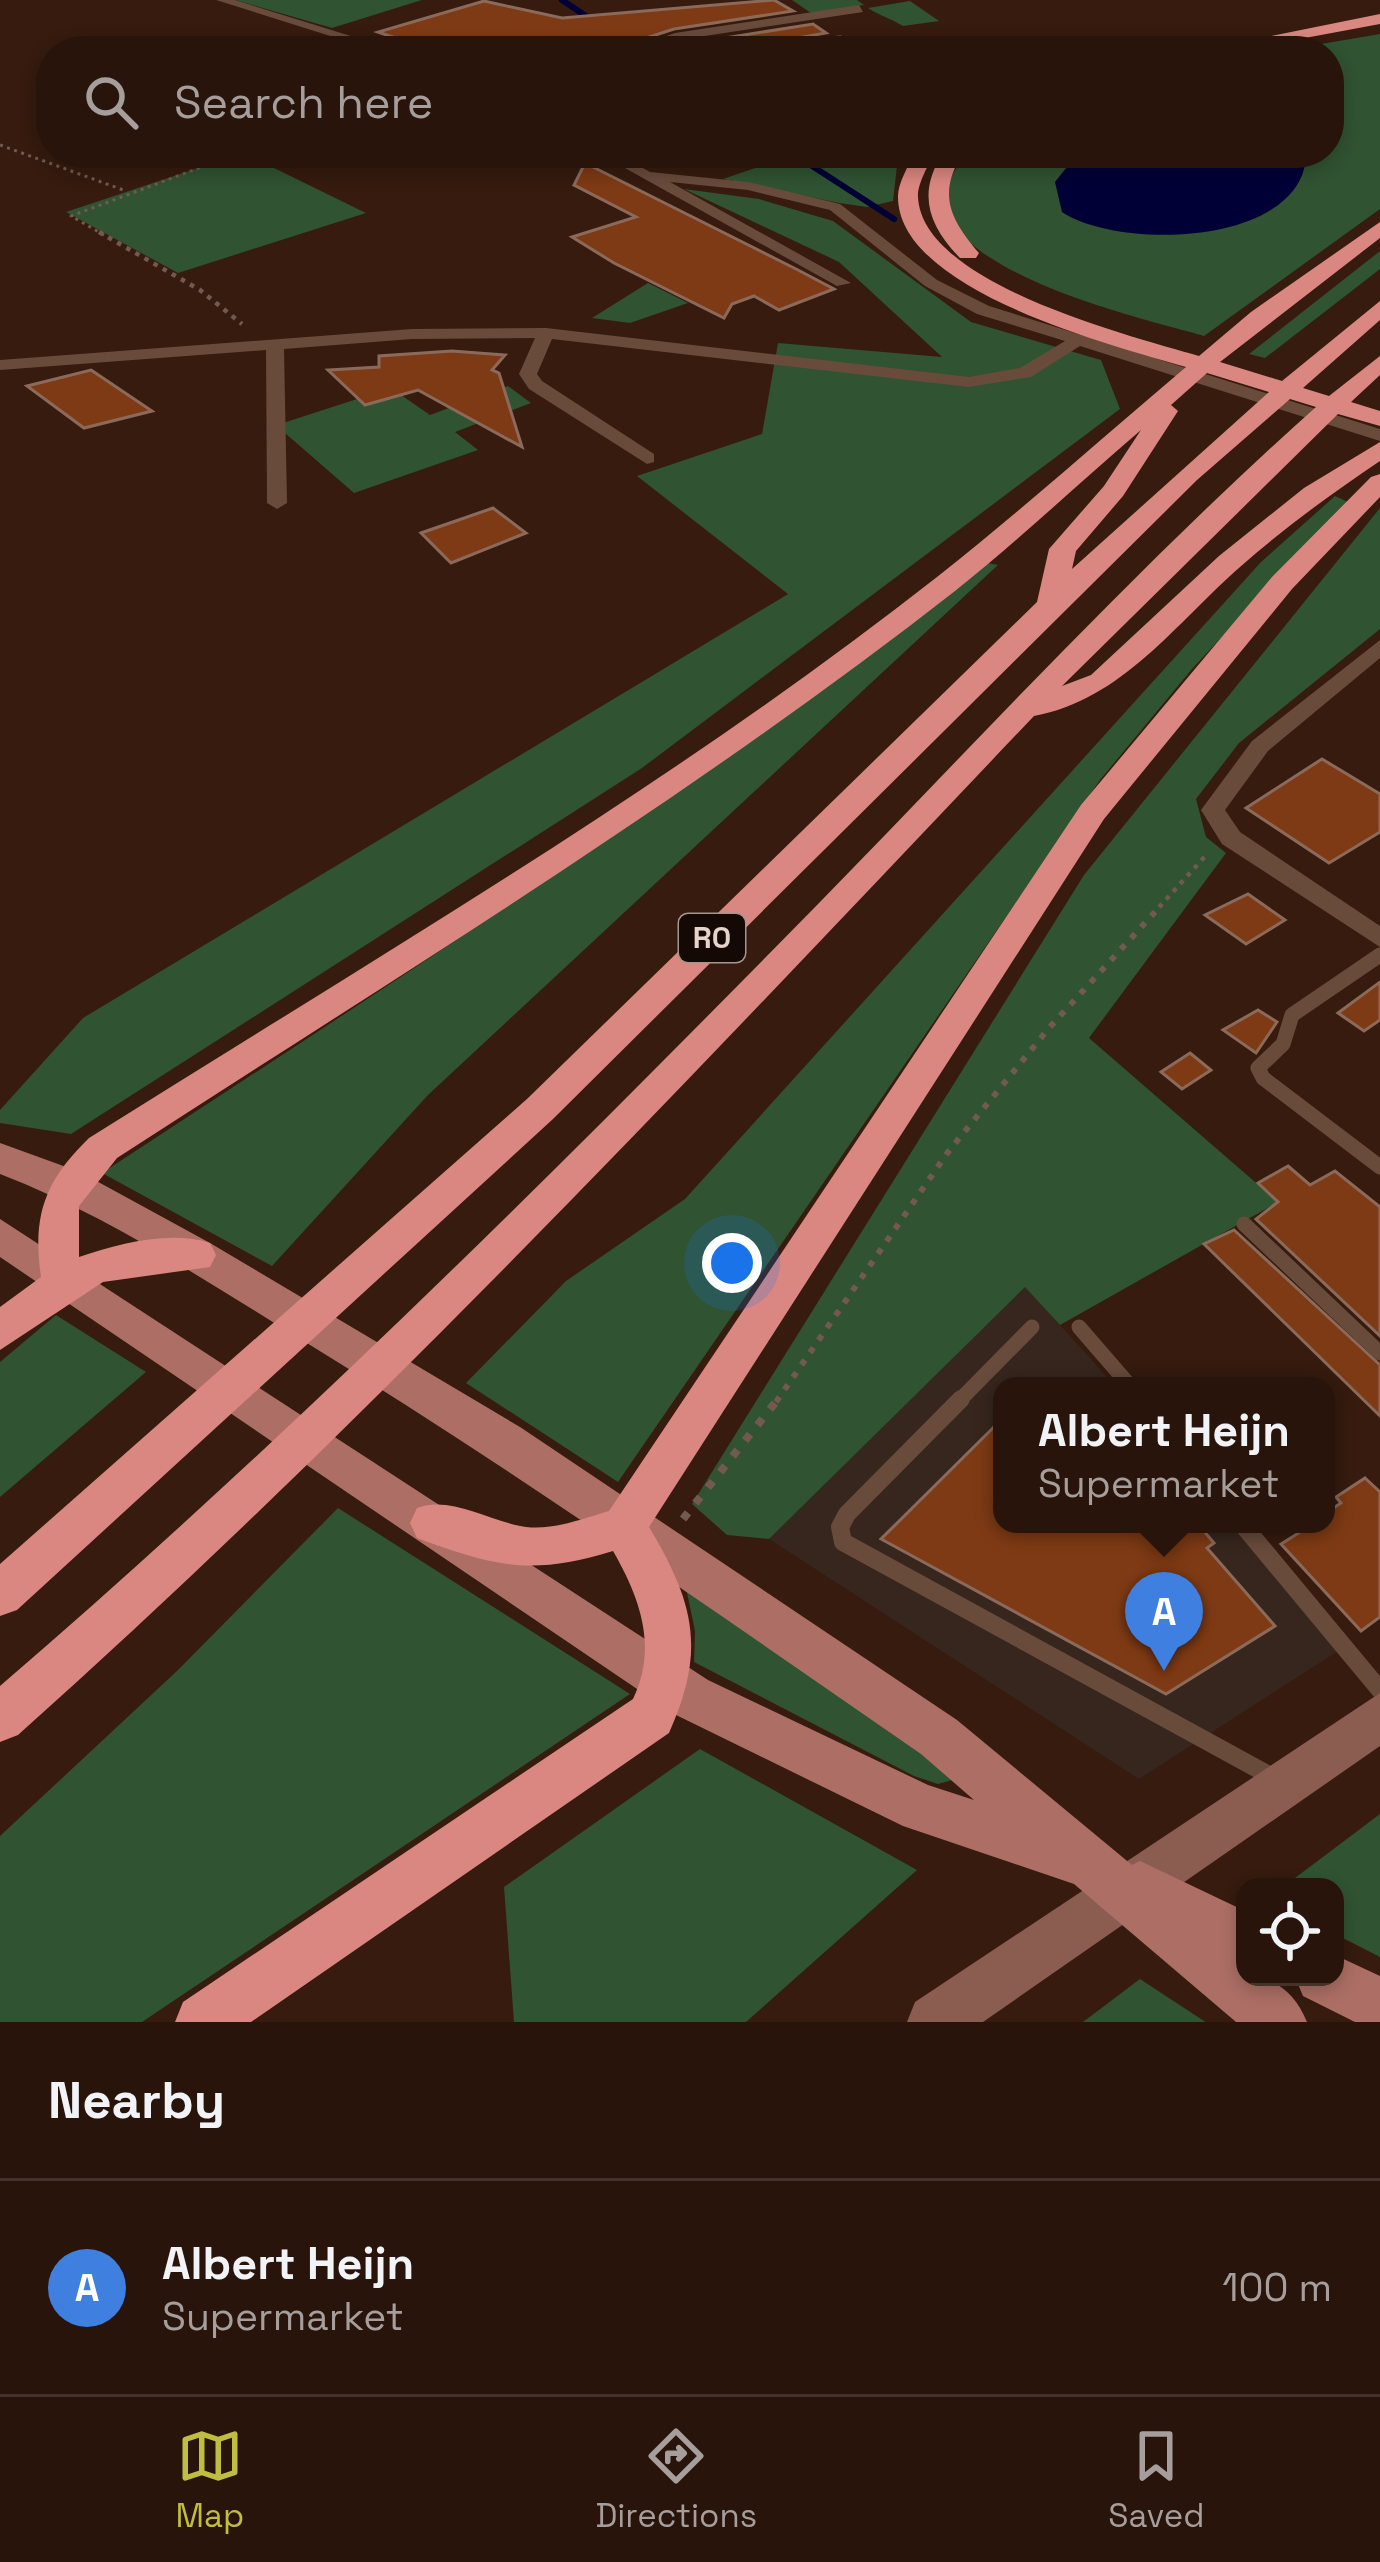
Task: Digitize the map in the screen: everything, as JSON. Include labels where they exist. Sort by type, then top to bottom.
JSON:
[{"type":"highway","points":[[1291,36],[1380,20]]},
{"type":"highway","points":[[1344,37],[1380,31]]},
{"type":"highway","points":[[915,168],[908,210],[918,232],[947,261],[1018,302],[1133,343],[1380,419]]},
{"type":"highway","points":[[945,168],[935,185],[934,203],[950,236],[963,249],[1133,343],[1380,403]]},
{"type":"highway","points":[[62,1280],[53,1229],[66,1183],[103,1148],[579,844],[788,701],[947,583],[1259,317],[1380,228]]},
{"type":"highway","name":"R0","points":[[0,1594],[540,1108],[1050,605],[1188,475],[1380,308]]},
{"type":"highway","name":"R0","points":[[0,1718],[83,1647],[501,1249],[1174,554],[1380,363]]},
{"type":"highway","points":[[1050,605],[1063,549],[1114,491],[1179,388]]},
{"type":"highway","points":[[1020,713],[1101,682],[1243,550],[1380,450]]},
{"type":"highway","points":[[638,1536],[1092,812],[1282,583],[1380,482]]},
{"type":"highway","points":[[0,1332],[62,1280],[112,1260],[196,1255]]},
{"type":"highway","points":[[433,1523],[527,1547],[638,1536]]},
{"type":"highway","points":[[203,2022],[650,1716],[669,1683],[663,1596],[638,1536]]},
{"type":"main road","points":[[0,1158],[66,1183],[196,1255],[504,1441],[939,1737],[1279,2022]]},
{"type":"main road","points":[[0,1235],[119,1320],[669,1683],[921,1808],[1089,1863],[1236,1935]]},
{"type":"main road","points":[[934,2022],[1380,1717]]},
{"type":"main road","points":[[1341,1986],[1380,2005]]},
{"type":"street","points":[[222,0],[342,36]]},
{"type":"street","points":[[682,36],[859,9]]},
{"type":"street","points":[[635,168],[843,283]]},
{"type":"street","points":[[651,176],[748,186],[835,207],[931,283],[998,316],[1077,341],[1133,343],[1380,435]]},
{"type":"street","points":[[0,365],[412,334],[546,333],[941,382],[1025,373],[1077,341]]},
{"type":"street","points":[[546,333],[528,374],[535,385],[647,458]]},
{"type":"street","points":[[275,344],[277,502]]},
{"type":"street","points":[[1380,647],[1273,734],[1216,799],[1216,822],[1231,838],[1380,938]]},
{"type":"lane","points":[[1380,955],[1292,1015],[1282,1044],[1258,1068],[1263,1078],[1380,1167]]},
{"type":"lane","points":[[1244,1224],[1380,1353]]},
{"type":"lane","points":[[1032,1327],[842,1520],[843,1542],[1281,1785]]},
{"type":"lane","points":[[1079,1327],[1122,1377]]},
{"type":"lane","points":[[1247,1533],[1380,1690]]},
{"type":"path","points":[[0,146],[36,159]]},
{"type":"path","points":[[62,168],[129,192]]},
{"type":"path","points":[[196,168],[74,213],[72,220],[200,290],[275,344]]},
{"type":"path","points":[[638,1536],[698,1506],[948,1152],[1049,1028],[1148,924],[1187,873],[1231,838]]},
{"type":"shaded area","points":[[1066,168],[1303,168],[1296,187],[1273,209],[1240,224],[1162,235],[1123,232],[1062,212],[1055,182]]},
{"type":"shaded area","points":[[1025,1286],[1107,1377],[993,1377],[993,1533],[1248,1533],[1349,1644],[1139,1779],[769,1539]]},
{"type":"green space","points":[[235,0],[422,0],[332,28]]},
{"type":"green space","points":[[792,0],[857,0],[868,8],[811,13]]},
{"type":"green space","points":[[910,1],[939,21],[903,26],[868,8]]},
{"type":"green space","points":[[1380,34],[1380,209],[1204,336],[1026,278],[983,253],[954,224],[947,190],[960,168],[1344,168],[1344,40]]},
{"type":"green space","points":[[198,168],[274,168],[366,213],[178,273],[66,212]]},
{"type":"green space","points":[[755,168],[897,168],[893,201],[867,207],[723,179]]},
{"type":"green space","points":[[684,189],[759,199],[833,221],[971,322],[1101,360],[1120,409],[642,768],[71,1134],[0,1123],[0,1110],[83,1018],[788,594],[637,476],[762,434],[778,343],[942,357],[839,262]]},
{"type":"green space","points":[[1380,251],[1380,269],[1265,358],[1249,354]]},
{"type":"green space","points":[[648,283],[688,303],[630,323],[592,318]]},
{"type":"green space","points":[[508,386],[531,403],[455,432],[478,450],[354,493],[285,433],[283,423],[391,388],[430,415]]},
{"type":"green space","points":[[1335,496],[1348,502],[1192,669],[1100,780],[618,1482],[466,1383],[566,1281],[685,1199],[1261,562]]},
{"type":"green space","points":[[1380,508],[1380,629],[1239,743],[1196,799],[1206,837],[1226,853],[1089,1038],[1278,1202],[1060,1325],[1025,1287],[769,1539],[727,1535],[692,1504],[1084,875]]},
{"type":"green space","points":[[988,563],[998,565],[428,1095],[272,1266],[102,1173],[662,801]]},
{"type":"green space","points":[[56,1315],[146,1372],[0,1497],[0,1362]]},
{"type":"green space","points":[[338,1508],[630,1694],[142,2022],[0,2022],[0,1836],[178,1670]]},
{"type":"green space","points":[[685,1583],[875,1709],[952,1780],[938,1784],[914,1776],[694,1662],[695,1631]]},
{"type":"green space","points":[[700,1749],[917,1870],[746,2022],[514,2022],[504,1887]]},
{"type":"green space","points":[[1380,1814],[1380,1957],[1344,1939],[1344,1878],[1295,1878]]},
{"type":"green space","points":[[1140,1979],[1204,2021],[1205,2022],[1083,2022]]},
{"type":"building","points":[[774,0],[793,11],[652,36],[390,36],[378,32],[484,1],[562,18]]},
{"type":"building","points":[[813,24],[826,33],[809,36],[738,36]]},
{"type":"building","points":[[582,168],[595,168],[834,289],[779,310],[754,296],[732,304],[724,318],[572,237],[636,217],[574,185]]},
{"type":"building","points":[[452,351],[505,355],[492,370],[499,373],[522,447],[418,390],[365,405],[328,370],[379,367],[379,356]]},
{"type":"building","points":[[91,370],[152,411],[84,428],[27,386]]},
{"type":"building","points":[[493,508],[526,533],[451,563],[421,533]]},
{"type":"building","points":[[1322,759],[1380,794],[1380,832],[1329,863],[1246,808]]},
{"type":"building","points":[[1248,894],[1285,920],[1246,944],[1205,915]]},
{"type":"building","points":[[1380,982],[1380,1020],[1364,1031],[1338,1013]]},
{"type":"building","points":[[1258,1010],[1277,1022],[1256,1053],[1223,1030]]},
{"type":"building","points":[[1190,1053],[1211,1070],[1182,1089],[1161,1072]]},
{"type":"building","points":[[1288,1166],[1310,1185],[1335,1171],[1380,1207],[1380,1336],[1256,1219],[1278,1202],[1258,1183]]},
{"type":"building","points":[[1234,1230],[1380,1365],[1380,1416],[1204,1244]]},
{"type":"building","points":[[993,1428],[993,1533],[1206,1533],[1214,1543],[1207,1548],[1275,1626],[1166,1694],[881,1539]]},
{"type":"building","points":[[1365,1478],[1380,1492],[1380,1617],[1361,1631],[1281,1544],[1299,1533],[1335,1533],[1335,1507],[1341,1503],[1336,1497]]},
{"type":"waterway","points":[[562,0],[595,22]]},
{"type":"waterway","points":[[815,168],[894,219]]},
{"type":"place","name":"Albert Heijn","points":[[1164,1671]]}]
